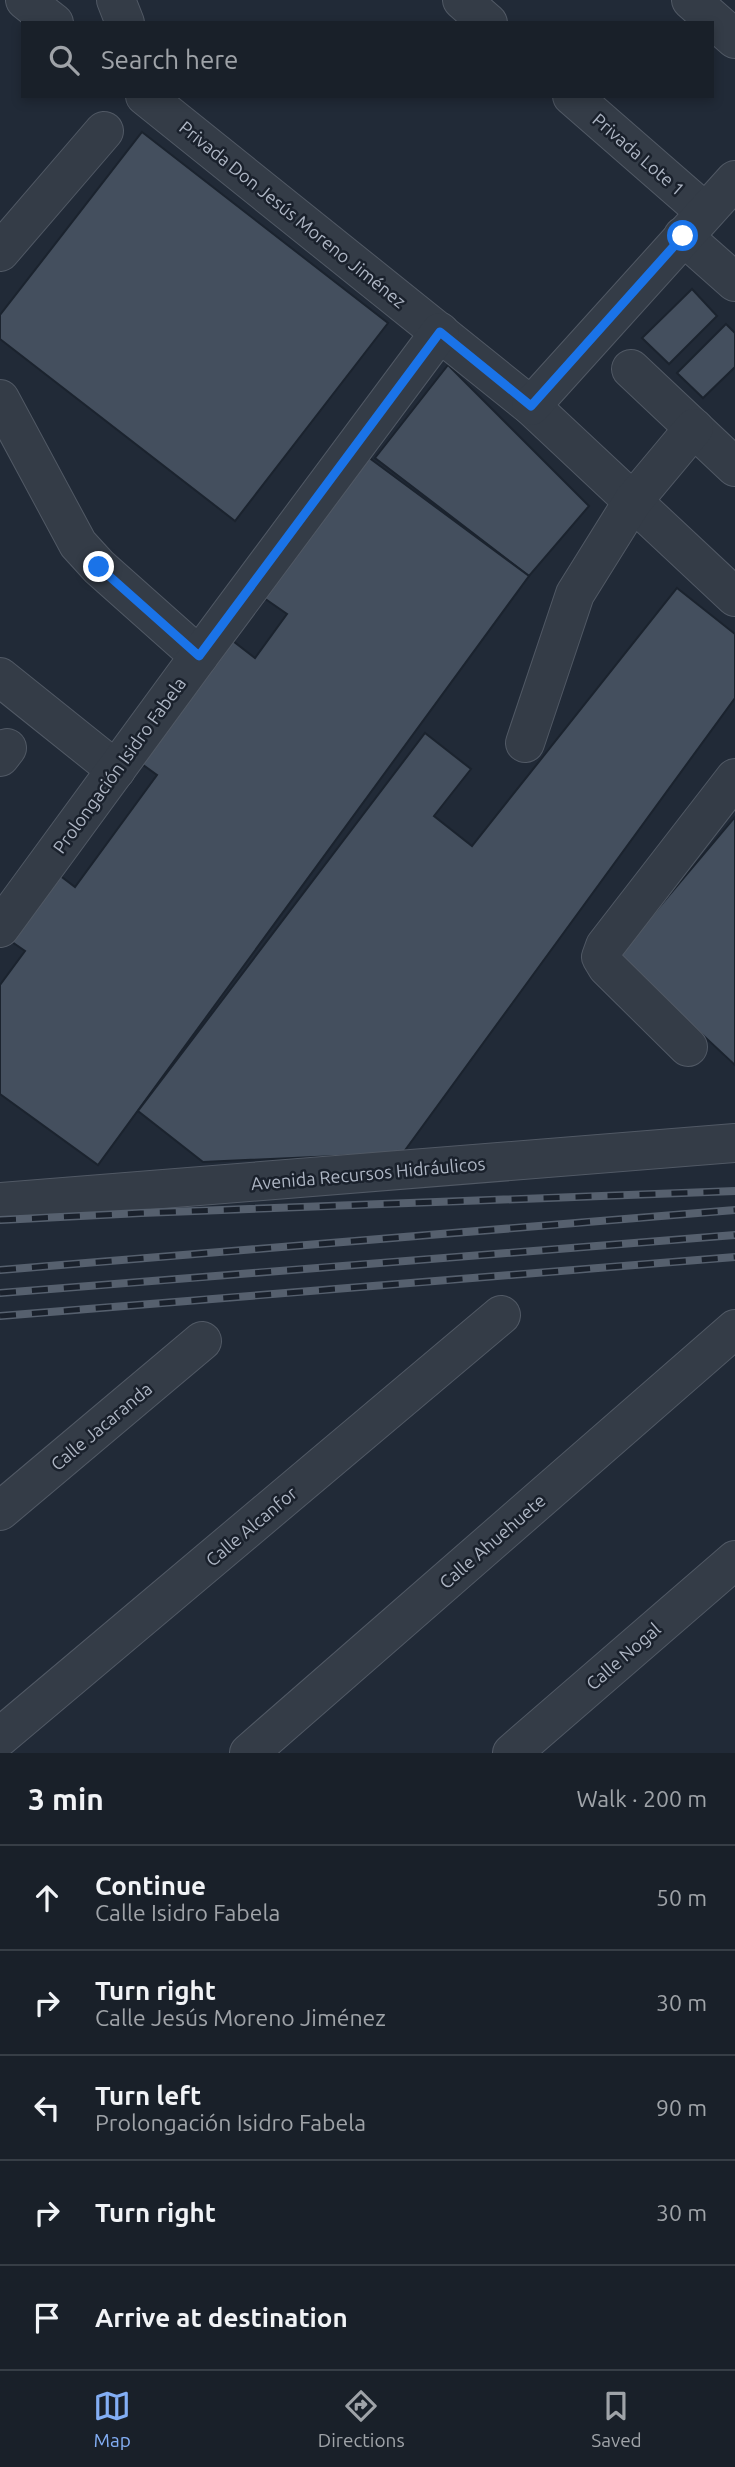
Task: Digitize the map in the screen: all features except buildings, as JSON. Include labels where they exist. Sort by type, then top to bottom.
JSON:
[{"type":"street","points":[[25,0],[51,21]]},
{"type":"street","points":[[116,0],[124,21]]},
{"type":"street","points":[[462,0],[486,21]]},
{"type":"street","points":[[691,0],[735,39]]},
{"type":"street","name":"Privada Don Jesús Moreno Jiménez","points":[[148,98],[531,406],[735,597]]},
{"type":"street","name":"Privada Lote 1","points":[[574,98],[694,224],[735,282]]},
{"type":"street","points":[[0,252],[104,131]]},
{"type":"street","points":[[531,406],[735,180]]},
{"type":"street","name":"Prolongación Isidro Fabela","points":[[0,928],[440,332]]},
{"type":"street","points":[[631,369],[735,467]]},
{"type":"street","points":[[0,399],[78,544],[99,567],[199,656]]},
{"type":"street","points":[[525,743],[575,594],[633,501],[694,428]]},
{"type":"street","points":[[0,677],[116,770]]},
{"type":"street","points":[[688,1047],[607,967],[601,957],[605,946],[735,778]]},
{"type":"street","name":"Avenida Recursos Hidráulicos","points":[[0,1202],[735,1143]]},
{"type":"street","name":"Calle Alcanfor","points":[[9,1736],[501,1315]]},
{"type":"street","name":"Calle Ahuehuete","points":[[249,1753],[735,1329]]},
{"type":"street","name":"Calle Jacaranda","points":[[0,1511],[202,1341]]},
{"type":"street","name":"Calle Nogal","points":[[512,1753],[735,1560]]},
{"type":"railway","points":[[0,1220],[735,1191]]},
{"type":"railway","points":[[0,1270],[735,1210]]},
{"type":"railway","points":[[0,1293],[735,1235]]},
{"type":"railway","points":[[0,1316],[735,1257]]},
{"type":"route","points":[[99,567],[199,656],[440,332],[531,406],[683,236]]}]
